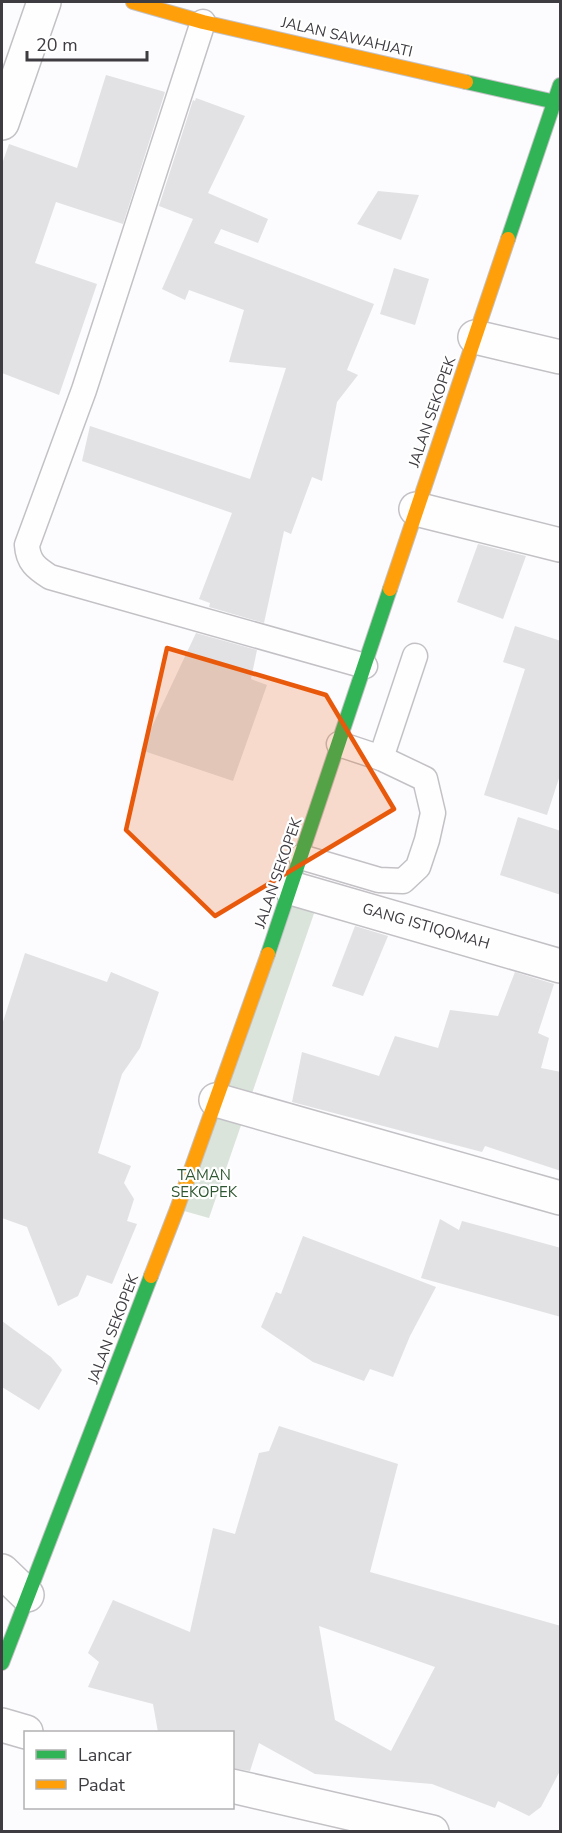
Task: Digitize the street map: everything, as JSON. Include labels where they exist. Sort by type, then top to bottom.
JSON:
[{"type":"street","points":[[2,123],[44,2]]},
{"type":"street","name":"JALAN SAWAHJATI","points":[[134,2],[203,22],[558,102]]},
{"type":"street","name":"JALAN SEKOPEK","points":[[2,1663],[173,1220],[216,1100],[296,873],[416,509],[558,102],[561,85]]},
{"type":"street","points":[[475,337],[561,357]]},
{"type":"street","points":[[416,509],[561,545]]},
{"type":"street","name":"GANG ISTIQOMAH","points":[[296,873],[561,966]]},
{"type":"street","points":[[216,1100],[561,1198]]},
{"type":"street","points":[[2,1571],[27,1595]]},
{"type":"street","points":[[2,1725],[24,1731]]},
{"type":"street","points":[[234,1786],[432,1832]]},
{"type":"lane","points":[[203,22],[84,390],[27,545],[28,557],[36,568],[50,577],[365,666]]},
{"type":"lane","points":[[381,758],[415,656]]},
{"type":"lane","points":[[296,873],[403,881],[418,867],[433,813],[425,779],[381,758],[339,744]]},
{"type":"highlighted area","points":[[167,648],[326,695],[394,809],[215,916],[126,830]]},
{"type":"green space","name":"TAMAN SEKOPEK","points":[[291,888],[320,896],[209,1218],[177,1209]]},
{"type":"building","points":[[106,75],[165,92],[123,224],[56,202],[35,263],[97,284],[59,395],[2,373],[2,164],[9,144],[77,168]]},
{"type":"building","points":[[196,98],[245,116],[208,193],[268,219],[258,243],[221,229],[214,243],[374,304],[347,370],[358,375],[337,402],[322,481],[312,477],[291,534],[284,531],[264,623],[209,607],[210,603],[199,599],[232,513],[82,461],[90,426],[250,479],[286,368],[229,362],[244,310],[189,290],[185,300],[162,289],[193,219],[159,206],[193,100],[195,101]]},
{"type":"building","points":[[378,191],[419,195],[401,240],[357,224]]},
{"type":"building","points":[[394,268],[429,279],[415,325],[380,314]]},
{"type":"building","points":[[478,544],[526,556],[503,619],[457,602]]},
{"type":"building","points":[[515,626],[561,641],[561,772],[547,815],[484,795],[525,669],[503,662]]},
{"type":"building","points":[[196,633],[257,650],[251,679],[267,685],[233,781],[141,750]]},
{"type":"building","points":[[518,817],[561,831],[561,895],[500,875]]},
{"type":"building","points":[[355,926],[388,936],[363,996],[332,986]]},
{"type":"building","points":[[25,953],[107,982],[111,972],[159,992],[140,1048],[122,1074],[98,1153],[131,1166],[124,1183],[134,1199],[127,1221],[137,1224],[112,1284],[87,1275],[78,1296],[58,1306],[27,1227],[2,1218],[2,1025]]},
{"type":"building","points":[[515,972],[554,984],[538,1033],[549,1038],[541,1068],[561,1072],[561,1171],[485,1146],[482,1152],[292,1102],[302,1052],[379,1076],[395,1036],[438,1048],[450,1010],[498,1016]]},
{"type":"building","points":[[440,1219],[459,1230],[462,1221],[561,1248],[561,1317],[421,1278]]},
{"type":"building","points":[[303,1236],[436,1287],[410,1336],[393,1377],[370,1369],[364,1381],[313,1362],[261,1327],[276,1292],[281,1294]]},
{"type":"building","points":[[2,1321],[51,1357],[62,1370],[39,1410],[2,1387]]},
{"type":"building","points":[[279,1426],[398,1464],[370,1572],[561,1626],[561,1769],[541,1807],[529,1816],[498,1801],[495,1808],[432,1784],[315,1774],[259,1743],[250,1771],[234,1768],[234,1731],[158,1731],[153,1704],[88,1687],[99,1662],[88,1653],[113,1600],[190,1632],[213,1528],[235,1534],[259,1453],[269,1451]],"holes":[[[319,1626],[435,1667],[391,1751],[335,1720]]]},
{"type":"traffic: fast","points":[[466,82],[560,103]]},
{"type":"traffic: fast","points":[[508,239],[560,85]]},
{"type":"traffic: fast","points":[[268,954],[390,589]]},
{"type":"traffic: fast","points":[[2,1663],[151,1276]]},
{"type":"traffic: slow","points":[[133,2],[203,22],[466,82]]},
{"type":"traffic: slow","points":[[390,589],[508,239]]},
{"type":"traffic: slow","points":[[151,1276],[268,954]]}]
